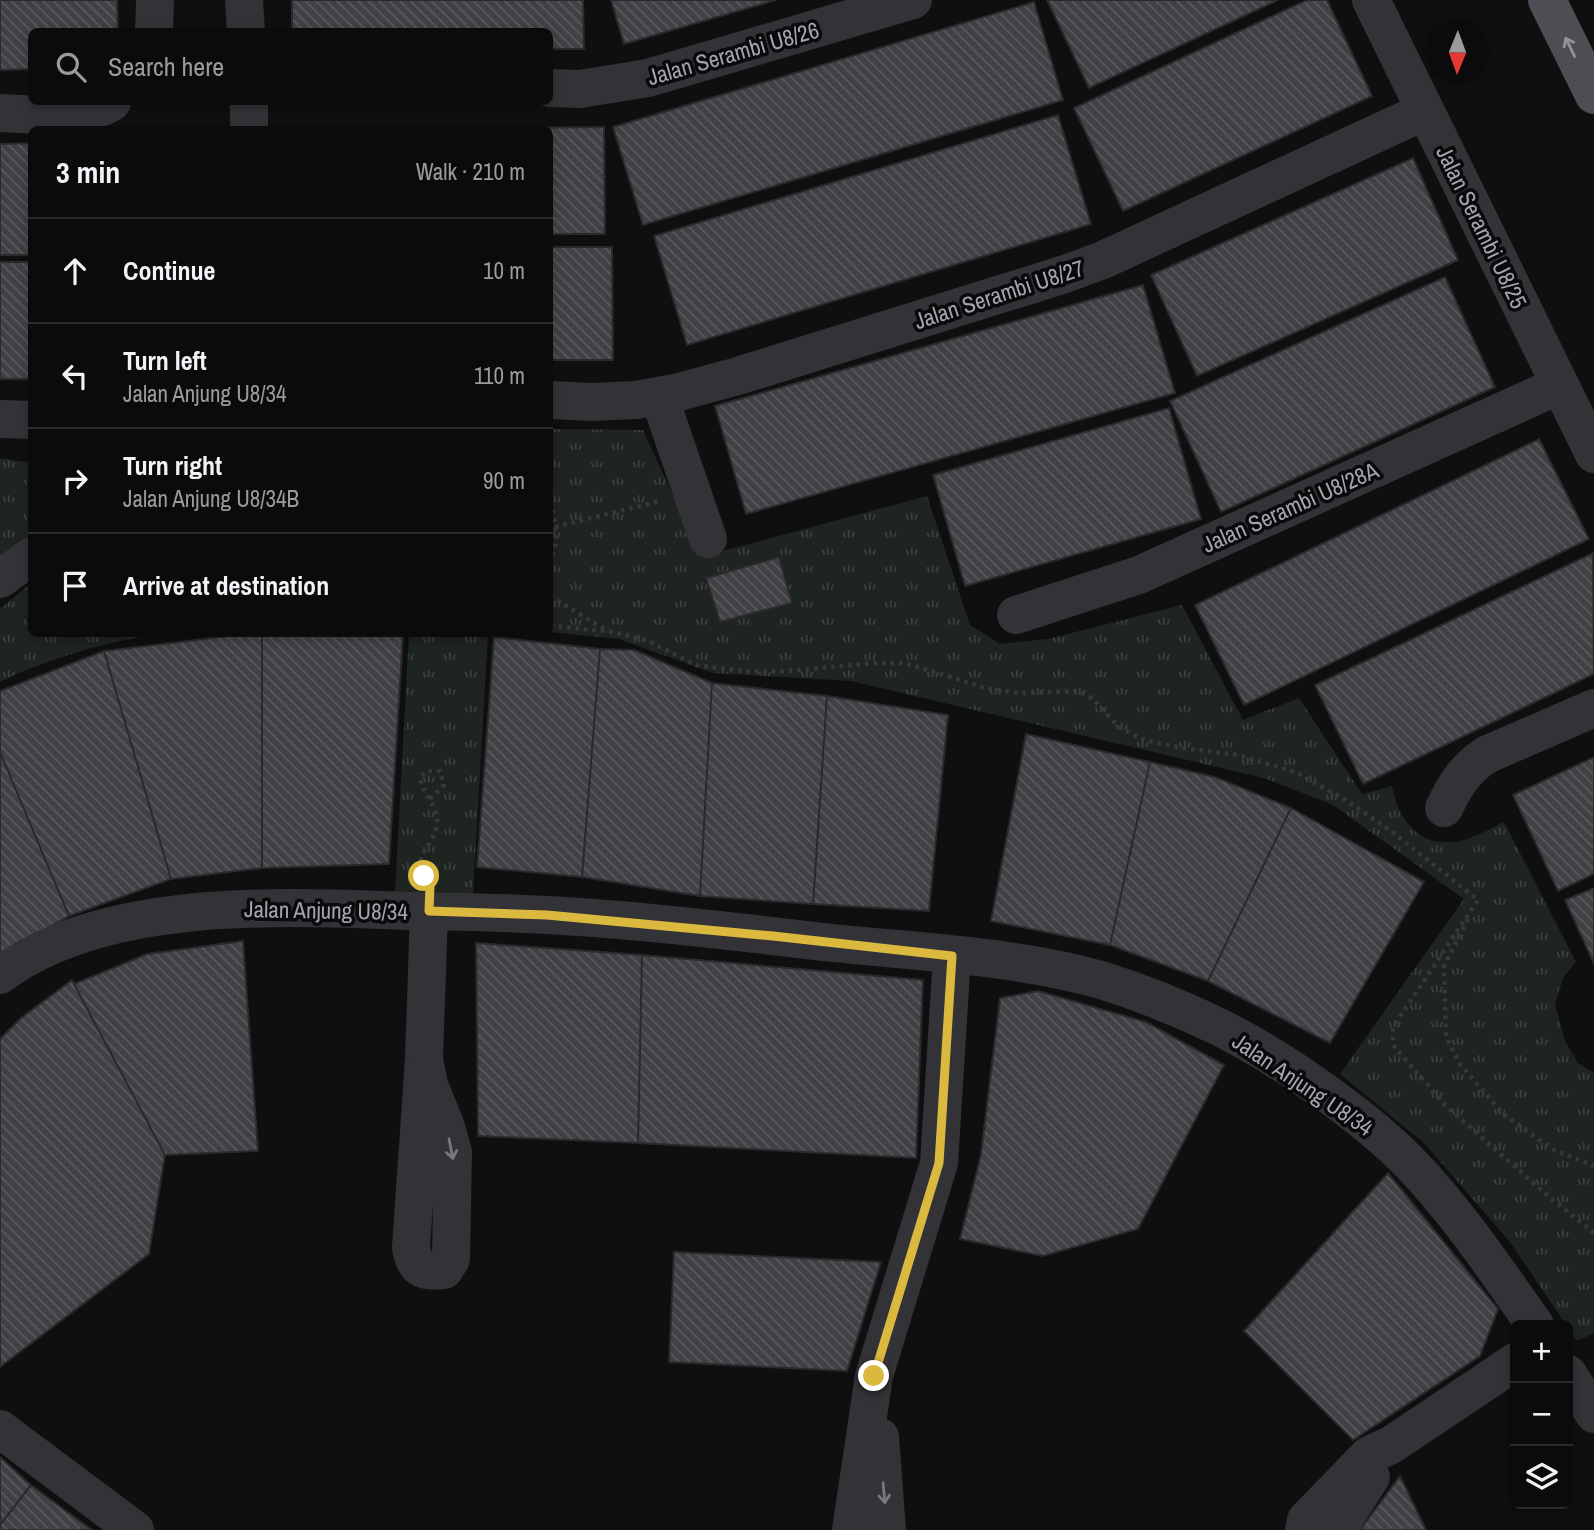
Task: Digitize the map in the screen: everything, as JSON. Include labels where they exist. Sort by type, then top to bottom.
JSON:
[{"type":"main road","points":[[1547,0],[1594,94]]},
{"type":"street","points":[[154,28],[155,0]]},
{"type":"street","points":[[244,0],[246,28]]},
{"type":"street","name":"Jalan Serambi U8/26","points":[[553,88],[580,89],[648,78],[913,0]]},
{"type":"street","name":"Jalan Serambi U8/25","points":[[1371,0],[1594,454]]},
{"type":"street","points":[[0,113],[59,115],[88,112],[105,105]]},
{"type":"street","points":[[249,105],[249,126]]},
{"type":"street","name":"Jalan Serambi U8/27","points":[[553,400],[636,400],[738,376],[1103,260],[1425,111]]},
{"type":"street","name":"Jalan Serambi U8/28A","points":[[1016,615],[1139,575],[1560,385]]},
{"type":"street","points":[[659,396],[708,539]]},
{"type":"street","points":[[0,419],[28,420]]},
{"type":"street","points":[[0,579],[28,559]]},
{"type":"street","points":[[1444,808],[1457,782],[1469,766],[1486,755],[1594,708]]},
{"type":"street","name":"Jalan Anjung U8/34","points":[[0,975],[49,948],[91,930],[136,920],[228,909],[547,915],[787,937],[952,956],[1026,965],[1100,980],[1220,1028],[1289,1069],[1357,1116],[1409,1162],[1450,1208],[1531,1320]]},
{"type":"street","points":[[424,1059],[429,911]]},
{"type":"street","points":[[851,1530],[874,1376],[939,1163],[952,956]]},
{"type":"street","points":[[1304,1530],[1306,1521],[1369,1455],[1391,1446],[1510,1365]]},
{"type":"street","points":[[874,1376],[887,1530]]},
{"type":"street","points":[[1573,1382],[1594,1414]]},
{"type":"street","points":[[0,1429],[135,1530]]},
{"type":"street","points":[[1338,1530],[1391,1446]]},
{"type":"path","points":[[555,527],[692,493]]},
{"type":"path","points":[[553,517],[557,546],[553,555]]},
{"type":"path","points":[[553,598],[608,631]]},
{"type":"path","points":[[553,626],[608,631],[646,640],[696,665],[750,672],[904,663],[986,688],[1018,692],[1078,691],[1093,698],[1118,726],[1141,739],[1181,748],[1239,755],[1297,773],[1344,799],[1391,831],[1478,900]]},
{"type":"path","points":[[429,800],[444,785],[440,771],[426,771],[420,779],[423,792],[429,800],[434,805],[437,817],[437,827],[419,859],[419,869],[430,886],[429,911]]},
{"type":"path","points":[[1478,900],[1444,966],[1446,1037],[1460,1064],[1503,1114],[1554,1150],[1594,1166]]},
{"type":"path","points":[[1478,900],[1399,1018],[1393,1029],[1393,1045],[1445,1105],[1594,1233]]},
{"type":"green space","points":[[553,429],[643,430],[701,557],[927,496],[970,625],[1000,644],[1048,639],[1182,605],[1243,720],[1299,698],[1362,794],[1392,786],[1404,818],[1419,834],[1429,839],[1440,842],[1459,841],[1504,822],[1576,962],[1563,978],[1555,1004],[1565,1041],[1578,1063],[1594,1073],[1594,1333],[1577,1341],[1573,1335],[1573,1320],[1563,1320],[1510,1242],[1424,1143],[1340,1074],[1464,899],[1333,805],[1264,778],[851,681],[713,673],[619,639],[553,632]]},
{"type":"green space","points":[[0,458],[28,462],[28,538],[0,557]]},
{"type":"green space","points":[[28,586],[28,637],[143,637],[79,652],[0,682],[0,609]]},
{"type":"green space","points":[[409,637],[488,637],[473,895],[395,892]]},
{"type":"building","points":[[0,0],[117,0],[118,28],[28,28],[28,69],[0,70]]},
{"type":"building","points":[[292,0],[583,0],[584,49],[553,49],[553,28],[292,28]]},
{"type":"building","points":[[611,0],[776,0],[624,44]]},
{"type":"building","points":[[1047,0],[1278,0],[1089,88]]},
{"type":"building","points":[[1307,0],[1327,0],[1372,96],[1123,211],[1074,108]]},
{"type":"building","points":[[1034,2],[1063,100],[643,225],[613,127]]},
{"type":"building","points":[[1058,115],[1091,224],[687,345],[654,236]]},
{"type":"building","points":[[553,127],[604,127],[605,234],[553,234]]},
{"type":"building","points":[[28,143],[28,255],[0,255],[0,144]]},
{"type":"building","points":[[1413,158],[1458,260],[1197,376],[1151,275]]},
{"type":"building","points":[[553,247],[612,247],[613,360],[553,360]]},
{"type":"building","points":[[0,262],[28,262],[28,379],[0,379]]},
{"type":"building","points":[[1445,277],[1495,387],[1221,512],[1170,401]]},
{"type":"building","points":[[1143,285],[1175,393],[746,514],[715,406]]},
{"type":"building","points":[[1169,408],[1201,519],[965,586],[933,475]]},
{"type":"building","points":[[1539,439],[1589,539],[1244,705],[1195,605]]},
{"type":"building","points":[[1593,553],[1594,674],[1363,784],[1315,685]]},
{"type":"building","points":[[779,557],[792,603],[720,622],[706,578]]},
{"type":"building","points":[[220,637],[262,637],[262,868],[171,879],[104,651]]},
{"type":"building","points":[[262,637],[403,637],[389,864],[262,868]]},
{"type":"building","points":[[494,637],[600,649],[582,877],[477,867]]},
{"type":"building","points":[[600,649],[634,650],[712,683],[700,896],[582,877]]},
{"type":"building","points":[[104,651],[171,879],[69,916],[0,752],[0,691]]},
{"type":"building","points":[[712,683],[827,696],[813,904],[700,896]]},
{"type":"building","points":[[827,696],[948,715],[929,911],[813,904]]},
{"type":"building","points":[[1026,734],[1150,762],[1110,945],[991,921]]},
{"type":"building","points":[[0,752],[69,916],[0,956]]},
{"type":"building","points":[[1594,757],[1594,874],[1558,891],[1513,795]]},
{"type":"building","points":[[1150,762],[1215,777],[1291,808],[1208,981],[1110,945]]},
{"type":"building","points":[[1291,808],[1424,882],[1330,1043],[1208,981]]},
{"type":"building","points":[[1594,888],[1594,964],[1565,900]]},
{"type":"building","points":[[243,941],[258,1151],[165,1155],[74,984],[147,954]]},
{"type":"building","points":[[476,943],[642,955],[638,1143],[478,1136]]},
{"type":"building","points":[[642,955],[923,980],[916,1158],[638,1143]]},
{"type":"building","points":[[72,980],[165,1155],[149,1254],[0,1367],[0,1039],[21,1018]]},
{"type":"building","points":[[1038,991],[1146,1022],[1224,1065],[1138,1229],[1043,1256],[960,1239],[981,1154],[1000,998]]},
{"type":"building","points":[[1388,1173],[1498,1309],[1480,1356],[1353,1440],[1244,1331]]},
{"type":"building","points":[[674,1252],[881,1262],[847,1371],[669,1362]]},
{"type":"building","points":[[0,1457],[31,1485],[0,1525]]},
{"type":"building","points":[[1400,1476],[1426,1530],[1360,1530]]},
{"type":"building","points":[[31,1485],[92,1530],[0,1530],[0,1525]]},
{"type":"route","points":[[424,876],[430,886],[429,911],[547,915],[952,956],[939,1163],[874,1376]]}]
